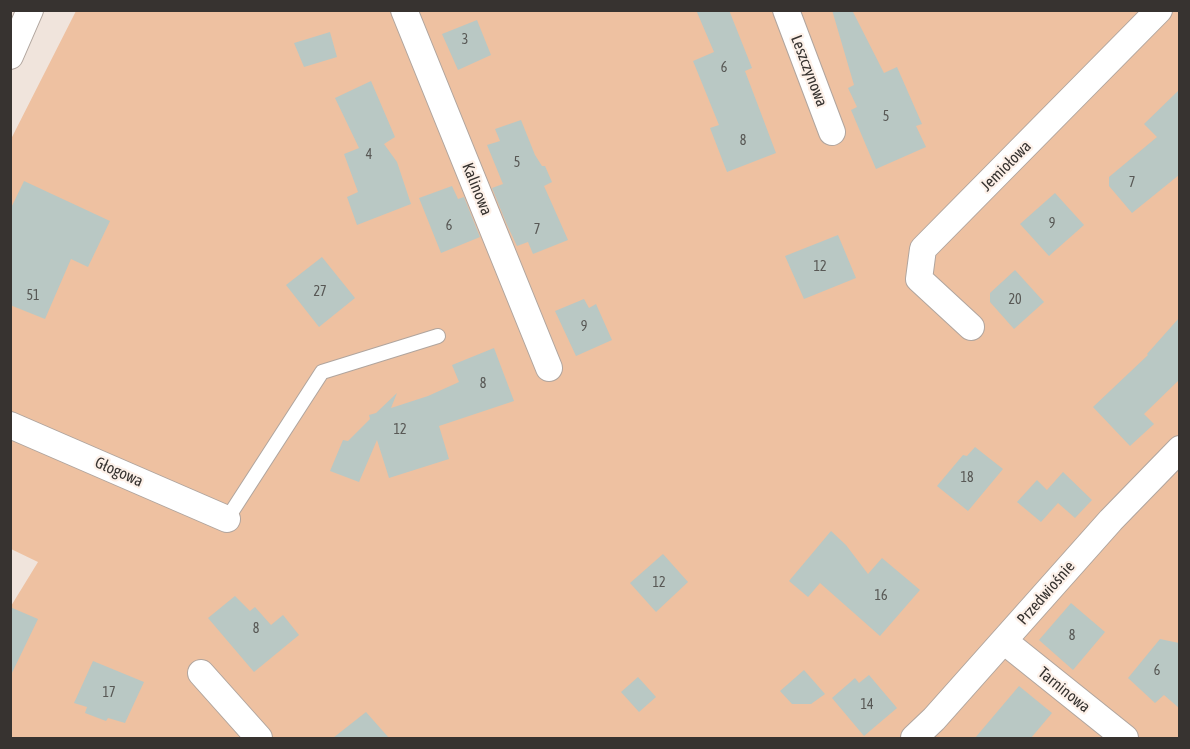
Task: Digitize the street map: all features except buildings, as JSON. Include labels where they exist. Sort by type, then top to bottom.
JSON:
[{"type":"street","points":[[10,56],[30,10]]},
{"type":"street","name":"Kalinowa","points":[[405,10],[549,368]]},
{"type":"street","name":"Leszczynowa","points":[[786,10],[832,132]]},
{"type":"street","name":"Jemiołowa","points":[[971,327],[919,279],[923,249],[1161,10],[1179,18]]},
{"type":"street","name":"Głogowa","points":[[10,425],[227,519]]},
{"type":"street","name":"Przedwiośnie","points":[[914,738],[934,719],[1111,520],[1179,449]]},
{"type":"street","name":"Tarninowa","points":[[1004,641],[1125,738]]},
{"type":"street","points":[[201,673],[259,738]]},
{"type":"lane","points":[[227,519],[322,372],[438,336]]},
{"type":"shaded area","points":[[76,11],[1179,11],[1179,738],[11,738],[11,606],[38,562],[11,549],[10,141]]}]
